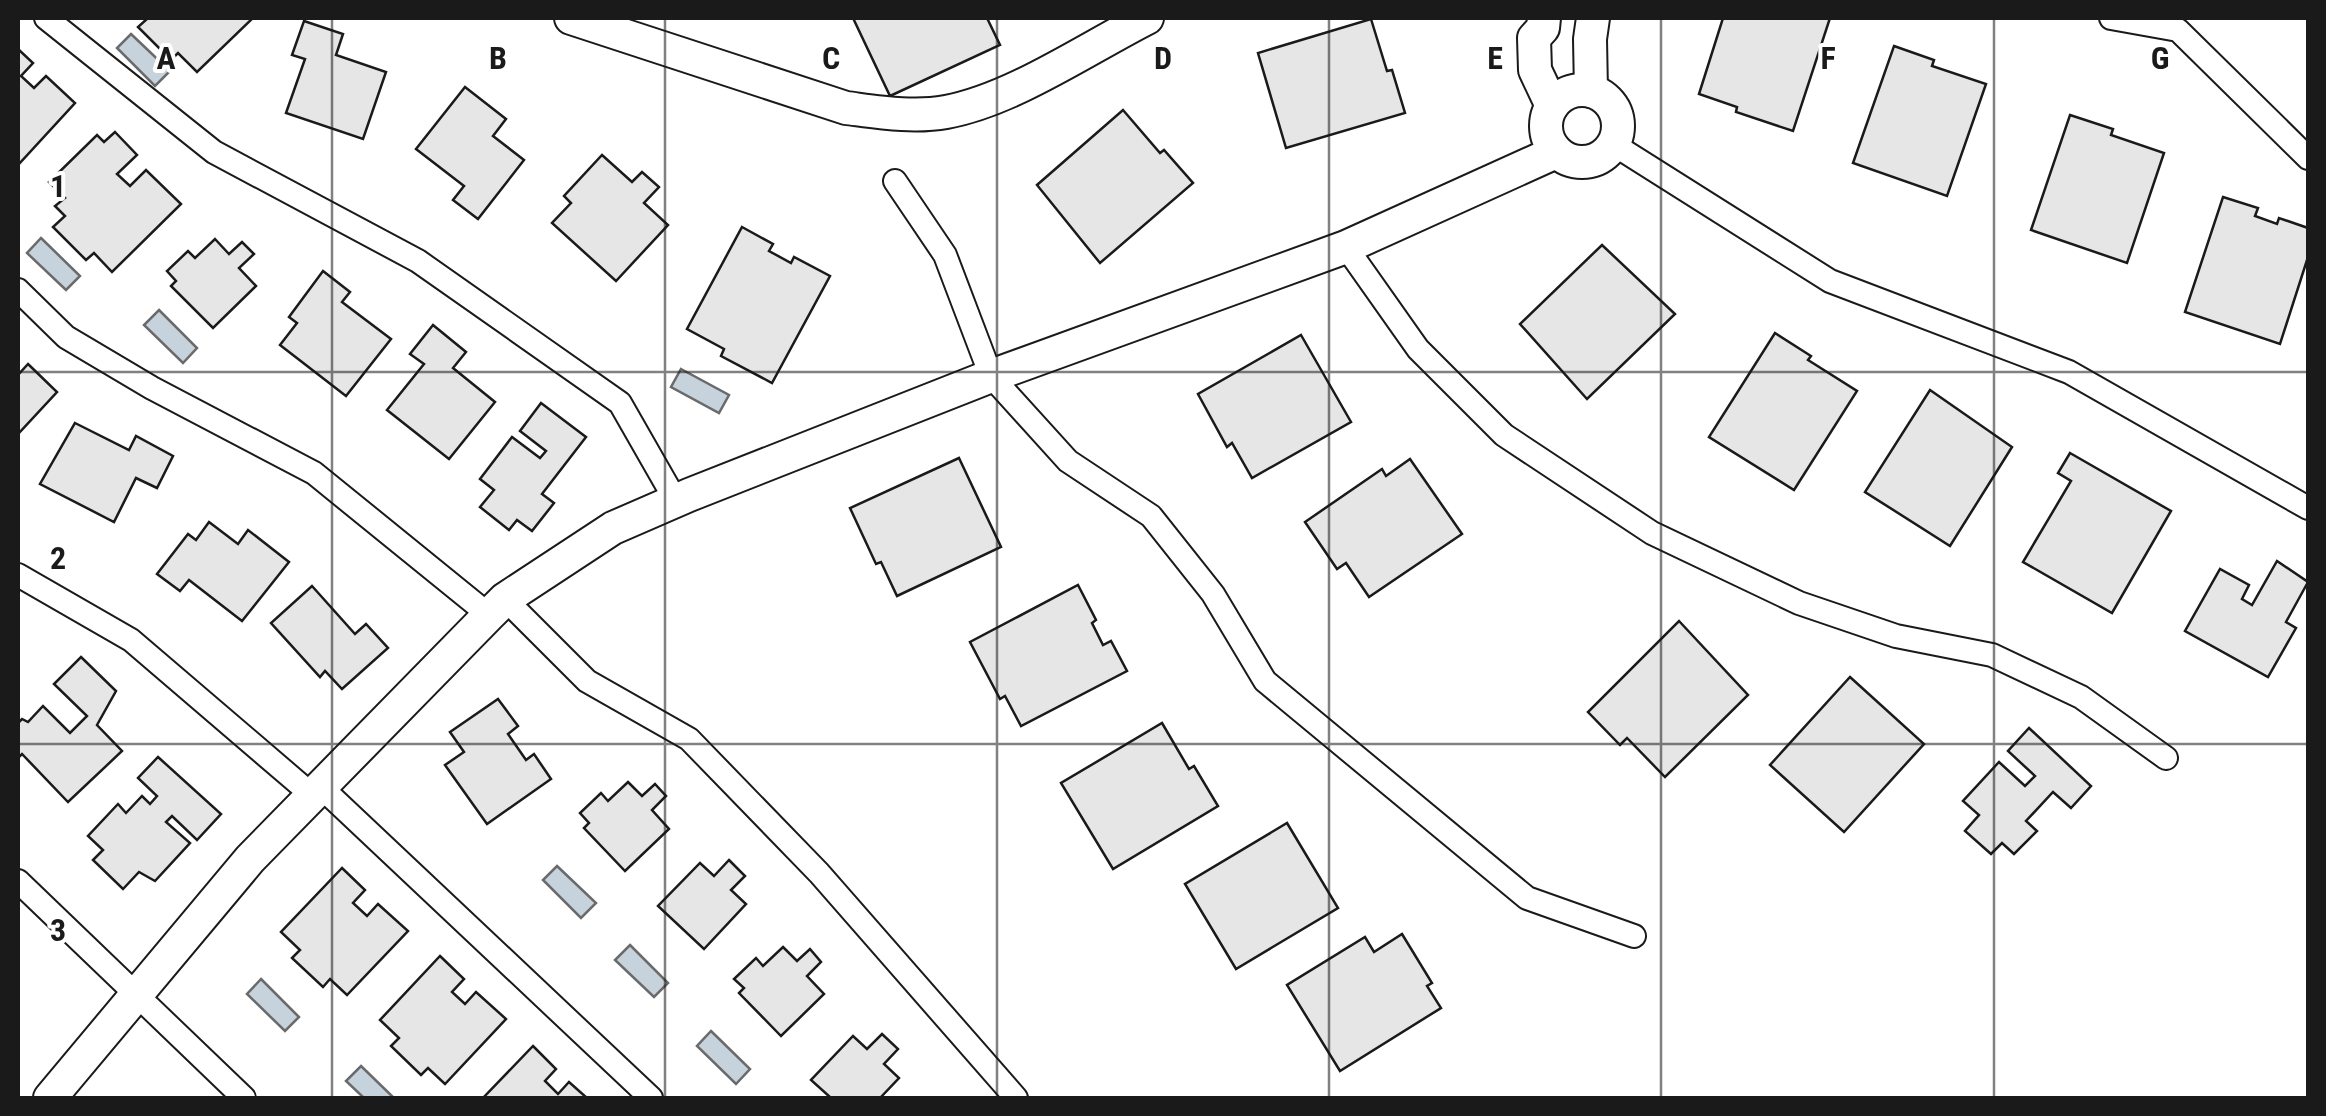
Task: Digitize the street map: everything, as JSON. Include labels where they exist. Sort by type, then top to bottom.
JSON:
[{"type":"street","points":[[46,18],[214,152],[418,261],[620,403],[676,500]]},
{"type":"street","points":[[572,18],[846,108],[892,114],[942,113],[989,101],[1146,18]]},
{"type":"street","points":[[1591,90],[1593,18]]},
{"type":"street","points":[[2110,18],[2178,30],[2308,158]]},
{"type":"street","points":[[1536,24],[1536,70],[1552,106]]},
{"type":"street","points":[[1591,90],[1614,108],[1618,132],[1614,144],[1594,160],[1579,162],[1556,152],[1546,130],[1552,106],[1566,94],[1591,90]]},
{"type":"street","points":[[1614,144],[1830,281],[2069,372],[2308,508]]},
{"type":"street","points":[[50,1098],[250,859],[497,607],[613,528],[991,376],[1346,247],[1556,152]]},
{"type":"street","points":[[895,181],[944,255],[991,376],[1068,461],[1150,516],[1213,594],[1265,680],[1527,898],[1634,936]]},
{"type":"street","points":[[1346,247],[1418,349],[1504,435],[1652,534],[1799,603],[1896,636],[1992,655],[2080,697],[2166,758]]},
{"type":"street","points":[[18,290],[66,337],[152,388],[314,473],[497,607],[588,682],[688,739],[819,874],[1016,1098]]},
{"type":"street","points":[[18,574],[131,640],[316,791],[652,1098]]},
{"type":"street","points":[[18,881],[244,1098]]},
{"type":"shaded area","points":[[131,34],[170,71],[155,86],[117,48]]},
{"type":"shaded area","points":[[41,238],[80,276],[66,290],[27,253]]},
{"type":"shaded area","points":[[159,310],[197,348],[183,363],[144,325]]},
{"type":"shaded area","points":[[681,369],[729,395],[719,413],[671,387]]},
{"type":"shaded area","points":[[557,866],[596,903],[581,918],[543,880]]},
{"type":"shaded area","points":[[630,945],[668,983],[654,997],[615,960]]},
{"type":"shaded area","points":[[261,979],[299,1017],[285,1031],[247,994]]},
{"type":"shaded area","points":[[711,1031],[750,1069],[736,1084],[697,1046]]},
{"type":"shaded area","points":[[361,1066],[394,1098],[364,1098],[346,1081]]},
{"type":"building","points":[[148,18],[253,18],[197,72],[178,53],[171,60],[138,27]]},
{"type":"building","points":[[853,18],[987,18],[1000,45],[890,96]]},
{"type":"building","points":[[1723,18],[1830,18],[1793,131],[1736,112],[1737,107],[1699,94]]},
{"type":"building","points":[[1371,19],[1405,113],[1286,148],[1258,53]]},
{"type":"building","points":[[304,21],[343,34],[336,55],[386,72],[363,139],[286,113],[305,59],[292,55]]},
{"type":"building","points":[[1894,46],[1934,60],[1932,66],[1986,84],[1947,196],[1853,163]]},
{"type":"building","points":[[18,49],[33,63],[21,76],[34,88],[46,76],[75,103],[18,165]]},
{"type":"building","points":[[465,87],[506,119],[493,136],[524,160],[478,219],[453,200],[464,186],[416,149]]},
{"type":"building","points":[[1123,110],[1160,153],[1164,150],[1193,183],[1100,263],[1037,185]]},
{"type":"building","points":[[2070,115],[2113,129],[2111,135],[2164,153],[2127,263],[2031,230]]},
{"type":"building","points":[[115,132],[137,155],[117,174],[130,186],[146,170],[181,204],[112,272],[94,253],[86,260],[53,227],[65,216],[55,206],[65,198],[49,182],[97,135],[104,142]]},
{"type":"building","points":[[602,155],[632,182],[642,172],[659,187],[644,203],[668,225],[616,281],[552,223],[571,203],[564,196]]},
{"type":"building","points":[[2223,197],[2258,208],[2255,216],[2277,224],[2279,218],[2308,228],[2308,257],[2280,344],[2185,312]]},
{"type":"building","points":[[742,227],[773,244],[769,251],[791,263],[794,257],[830,276],[772,383],[721,356],[724,349],[687,329]]},
{"type":"building","points":[[215,239],[229,254],[242,242],[254,254],[239,268],[256,286],[213,328],[171,286],[176,281],[167,271],[188,251],[195,258]]},
{"type":"building","points":[[1602,245],[1675,314],[1587,399],[1520,324]]},
{"type":"building","points":[[323,271],[350,292],[342,302],[391,339],[346,396],[280,345],[297,323],[289,317]]},
{"type":"building","points":[[433,325],[466,352],[453,368],[495,402],[449,459],[387,410],[424,364],[410,354]]},
{"type":"building","points":[[1775,333],[1857,391],[1794,490],[1709,437]]},
{"type":"building","points":[[1301,335],[1351,422],[1252,478],[1232,443],[1227,447],[1198,394]]},
{"type":"building","points":[[28,364],[57,392],[18,434],[18,375]]},
{"type":"building","points":[[1930,390],[2012,447],[1950,546],[1865,492]]},
{"type":"building","points":[[541,403],[586,437],[542,494],[554,503],[532,531],[517,520],[509,530],[480,507],[494,490],[480,479],[512,437],[540,458],[546,451],[520,431]]},
{"type":"building","points":[[75,423],[129,450],[136,436],[173,456],[157,488],[136,478],[114,522],[40,484]]},
{"type":"building","points":[[2070,453],[2171,511],[2112,613],[2023,562],[2071,481],[2058,473]]},
{"type":"building","points":[[959,458],[1001,547],[897,596],[881,562],[876,564],[850,508]]},
{"type":"building","points":[[1410,459],[1462,534],[1369,597],[1346,563],[1337,569],[1305,522],[1382,469],[1386,476]]},
{"type":"building","points":[[209,522],[238,544],[248,530],[289,562],[242,621],[189,580],[180,591],[157,574],[188,534],[196,540]]},
{"type":"building","points":[[2277,561],[2308,582],[2286,622],[2296,628],[2268,677],[2185,631],[2220,569],[2249,585],[2242,599],[2252,605]]},
{"type":"building","points":[[1078,585],[1096,620],[1092,623],[1103,645],[1111,641],[1127,671],[1021,726],[1005,696],[1000,699],[970,642]]},
{"type":"building","points":[[312,586],[355,634],[366,624],[388,648],[342,689],[325,671],[320,677],[271,623]]},
{"type":"building","points":[[1679,621],[1748,695],[1665,777],[1627,738],[1620,745],[1588,712]]},
{"type":"building","points":[[81,657],[116,691],[97,725],[122,751],[68,802],[22,754],[18,758],[18,723],[22,719],[28,722],[43,706],[70,733],[87,716],[54,684]]},
{"type":"building","points":[[1850,677],[1924,744],[1844,832],[1770,765]]},
{"type":"building","points":[[498,699],[518,726],[508,734],[526,760],[534,754],[551,779],[487,824],[445,765],[464,752],[450,732]]},
{"type":"building","points":[[1162,723],[1189,769],[1194,766],[1218,806],[1113,869],[1061,783]]},
{"type":"building","points":[[2029,728],[2091,786],[2071,808],[2053,792],[2026,821],[2037,831],[2014,854],[2002,843],[1991,854],[1965,831],[1979,815],[1963,801],[1999,762],[2025,786],[2035,776],[2008,751]]},
{"type":"building","points":[[158,757],[221,814],[197,840],[172,816],[166,822],[190,843],[155,881],[139,872],[123,889],[93,860],[103,850],[88,836],[118,804],[126,813],[142,796],[150,804],[157,796],[138,778]]},
{"type":"building","points":[[628,782],[642,796],[655,784],[666,796],[652,810],[669,829],[625,871],[584,828],[589,823],[580,813],[601,793],[608,801]]},
{"type":"building","points":[[1287,823],[1338,908],[1236,969],[1185,884]]},
{"type":"building","points":[[729,860],[745,876],[731,890],[746,904],[704,949],[658,906],[700,863],[714,876]]},
{"type":"building","points":[[342,868],[365,890],[353,903],[367,916],[378,904],[408,931],[347,995],[330,979],[323,987],[292,958],[300,950],[281,932]]},
{"type":"building","points":[[1402,934],[1432,983],[1427,986],[1441,1008],[1340,1071],[1287,985],[1365,937],[1374,952]]},
{"type":"building","points":[[783,947],[797,961],[810,949],[821,962],[807,976],[824,994],[781,1036],[739,993],[744,988],[734,979],[756,958],[763,966]]},
{"type":"building","points":[[440,956],[464,979],[452,992],[465,1004],[476,992],[506,1019],[445,1084],[428,1068],[421,1075],[391,1046],[399,1038],[380,1020]]},
{"type":"building","points":[[882,1034],[898,1049],[884,1064],[899,1078],[880,1098],[831,1098],[811,1080],[853,1036],[867,1049]]},
{"type":"building","points":[[533,1046],[556,1069],[545,1081],[558,1094],[569,1082],[587,1098],[483,1098]]}]
